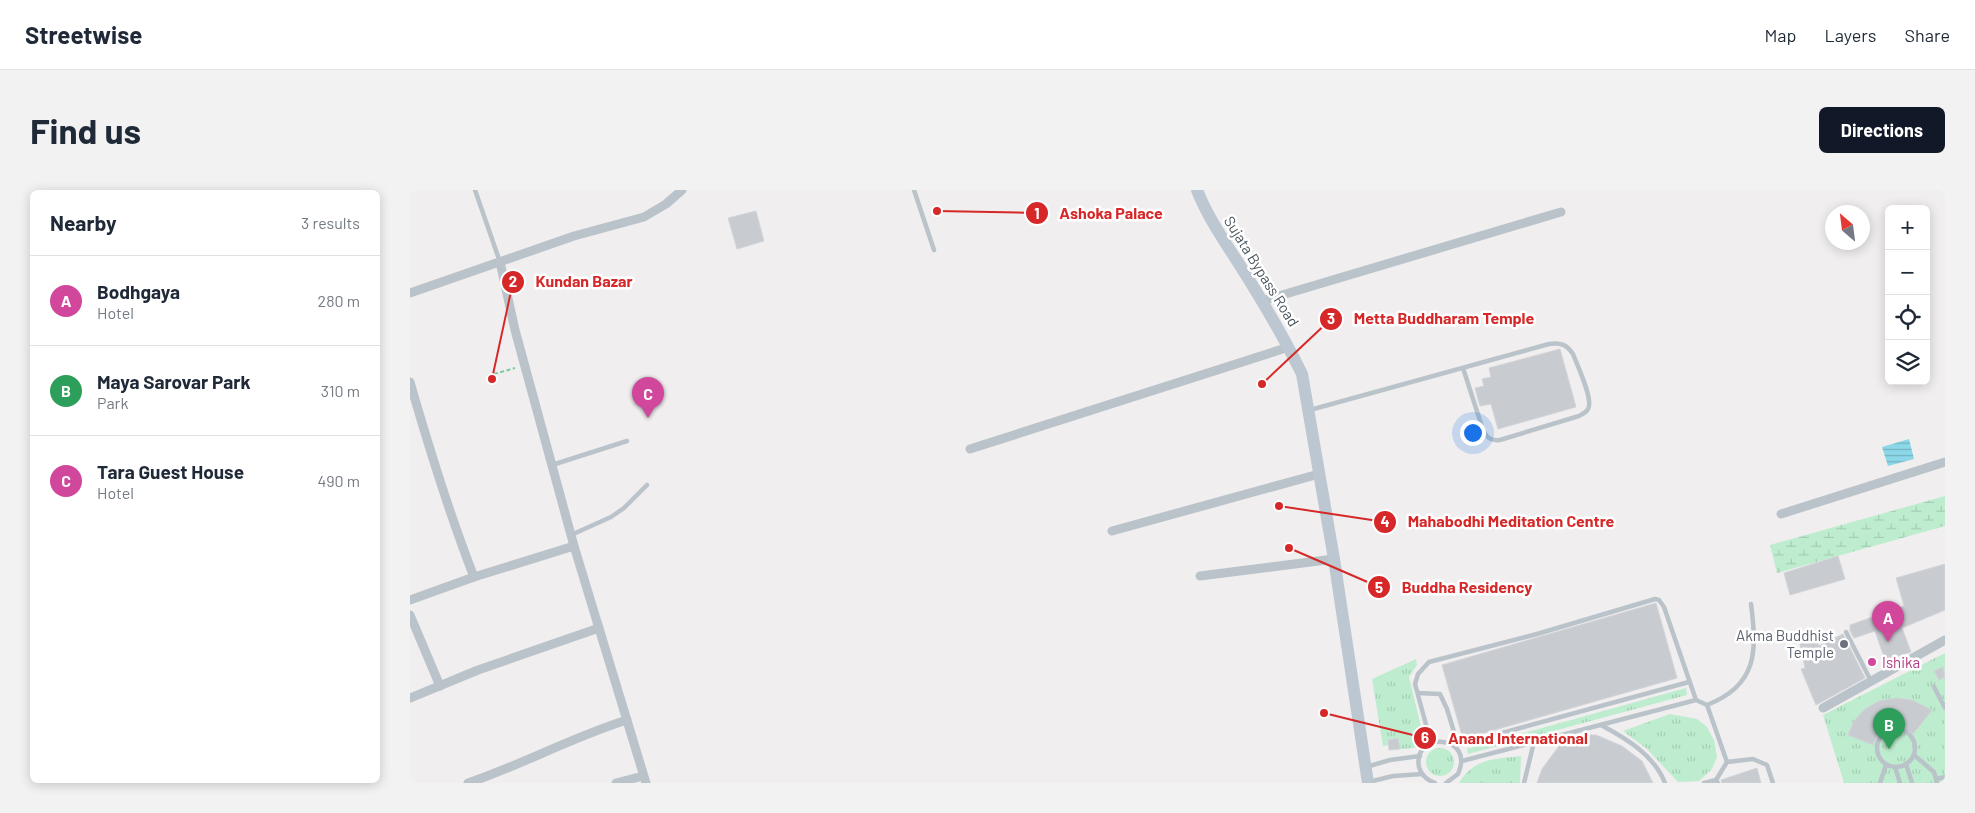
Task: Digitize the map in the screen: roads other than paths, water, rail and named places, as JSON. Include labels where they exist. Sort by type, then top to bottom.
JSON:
[{"type":"street","points":[[410,293],[601,228],[644,217],[666,204],[682,190]]},
{"type":"street","name":"Sujata Bypass Road","points":[[1197,190],[1208,216],[1262,301],[1289,347],[1302,374],[1334,559],[1368,783]]},
{"type":"street","points":[[1262,301],[1561,212]]},
{"type":"street","points":[[500,262],[524,365],[574,546],[645,779],[616,783]]},
{"type":"street","points":[[970,449],[1289,347]]},
{"type":"street","points":[[410,382],[442,489],[474,577]]},
{"type":"street","points":[[1781,514],[1945,462]]},
{"type":"street","points":[[1112,531],[1320,474]]},
{"type":"street","points":[[410,600],[474,577],[574,546]]},
{"type":"street","points":[[1200,576],[1334,559]]},
{"type":"street","points":[[410,615],[440,686]]},
{"type":"street","points":[[410,698],[478,670],[599,628]]},
{"type":"street","points":[[1823,708],[1945,640]]},
{"type":"street","points":[[468,783],[545,753],[591,732],[627,720]]},
{"type":"lane","points":[[475,190],[500,262]]},
{"type":"lane","points":[[914,190],[934,250]]},
{"type":"lane","points":[[1309,410],[1549,344],[1558,343],[1569,348],[1573,354],[1588,395],[1590,406],[1588,410],[1578,416],[1500,440],[1492,440],[1486,436],[1483,430],[1463,368]]},
{"type":"lane","points":[[552,466],[627,441]]},
{"type":"lane","points":[[571,535],[611,517],[624,508],[647,485]]},
{"type":"lane","points":[[1431,743],[1415,684],[1418,674],[1429,662],[1537,634],[1655,599],[1659,600],[1664,607],[1696,700]]},
{"type":"lane","points":[[1707,705],[1723,698],[1732,690],[1742,680],[1753,660],[1754,643],[1751,604]]},
{"type":"lane","points":[[1846,632],[1872,681]]},
{"type":"lane","points":[[1435,783],[1422,774],[1419,767],[1420,756],[1425,747],[1431,743],[1444,741],[1456,745],[1689,682]]},
{"type":"lane","points":[[1934,687],[1945,708]]},
{"type":"lane","points":[[1418,694],[1440,694],[1447,709],[1462,761],[1458,774],[1447,783]]},
{"type":"lane","points":[[1462,761],[1696,700],[1707,705],[1727,762],[1717,781],[1704,783]]},
{"type":"lane","points":[[1601,725],[1630,740],[1660,770],[1665,783]]},
{"type":"lane","points":[[1892,729],[1905,731],[1910,735],[1915,747],[1914,755],[1906,764],[1895,768],[1886,765],[1878,755],[1876,748],[1881,736],[1892,729]]},
{"type":"lane","points":[[1524,783],[1534,742]]},
{"type":"lane","points":[[1914,755],[1934,772],[1937,781],[1945,777]]},
{"type":"lane","points":[[1365,767],[1390,760],[1420,756]]},
{"type":"lane","points":[[1727,762],[1753,759],[1767,765],[1773,783]]},
{"type":"lane","points":[[1906,764],[1912,783]]},
{"type":"lane","points":[[1880,783],[1886,765]]},
{"type":"lane","points":[[1895,768],[1900,783]]},
{"type":"lane","points":[[1368,783],[1393,776],[1422,774]]},
{"type":"water","points":[[1909,439],[1914,459],[1888,466],[1882,447]]},
{"type":"place","name":"Ashoka Palace","points":[[937,211]]},
{"type":"place","name":"Kundan Bazar","points":[[492,379]]},
{"type":"place","name":"Metta Buddharam Temple","points":[[1262,384]]},
{"type":"place","name":"Tara Guest House","points":[[648,418]]},
{"type":"place","name":"Mahabodhi Meditation Centre","points":[[1279,506]]},
{"type":"place","name":"Buddha Residency","points":[[1289,548]]},
{"type":"place","name":"Bodhgaya","points":[[1888,642]]},
{"type":"place","name":"Akma Buddhist Temple","points":[[1844,644]]},
{"type":"place","name":"Ishika","points":[[1872,662]]},
{"type":"place","name":"Anand International","points":[[1324,713]]},
{"type":"place","name":"Maya Sarovar Park","points":[[1889,749]]}]
